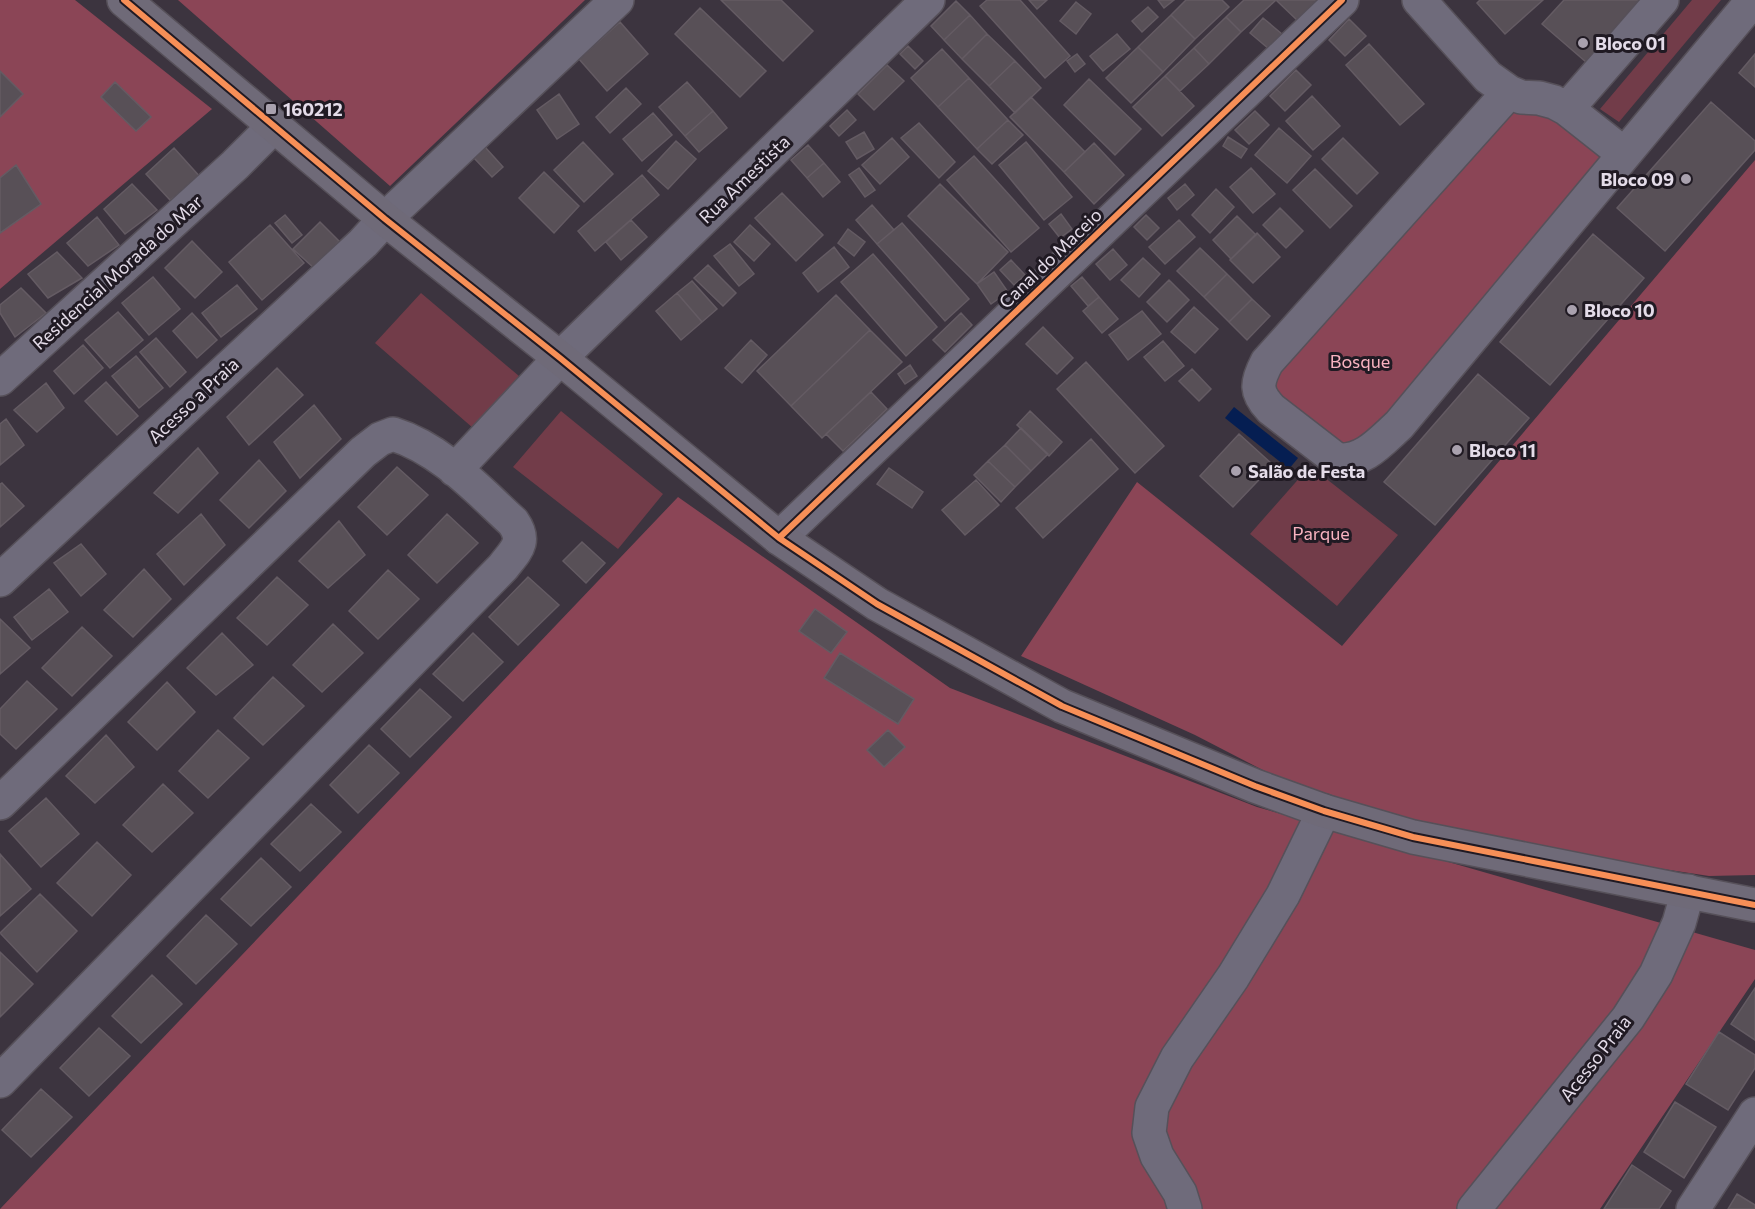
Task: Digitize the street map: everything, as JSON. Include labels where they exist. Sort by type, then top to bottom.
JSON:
[{"type":"main road","points":[[124,0],[385,219],[560,358],[779,538],[877,604],[1062,706],[1256,786],[1324,811],[1413,837],[1755,905]]},
{"type":"street","name":"Acesso a Praia","points":[[0,580],[363,243],[385,219],[617,0]]},
{"type":"street","name":"Rua Amestista","points":[[455,470],[560,358],[928,0]]},
{"type":"street","name":"Canal do Maceio","points":[[779,538],[1342,0]]},
{"type":"street","points":[[1419,0],[1498,85],[1521,97],[1539,98],[1567,109],[1624,154]]},
{"type":"street","points":[[1567,109],[1662,0]]},
{"type":"street","points":[[1498,85],[1267,362],[1260,375],[1258,386],[1262,399],[1271,409],[1337,460],[1347,461],[1358,458],[1399,425],[1753,0]]},
{"type":"street","name":"Residencial Morada do Mar","points":[[0,379],[235,165],[273,126]]},
{"type":"street","points":[[0,803],[355,460],[380,439],[393,434],[422,446],[455,470],[519,530],[521,541],[495,575],[0,1082]]},
{"type":"street","points":[[1185,1209],[1180,1193],[1157,1156],[1149,1133],[1152,1107],[1177,1058],[1233,977],[1283,895],[1324,811]]},
{"type":"street","name":"Acesso Praia","points":[[1474,1209],[1628,1018],[1656,974],[1679,923],[1688,891]]},
{"type":"street","points":[[1694,1209],[1755,1114]]},
{"type":"green space","points":[[0,0],[75,0],[212,109],[0,289]]},
{"type":"green space","points":[[178,0],[585,0],[390,186]]},
{"type":"green space","points":[[1692,0],[1721,0],[1619,122],[1600,109]]},
{"type":"green space","name":"Bosque","points":[[1504,109],[1552,109],[1612,156],[1373,439],[1346,451],[1271,393],[1277,365]]},
{"type":"green space","points":[[1755,160],[1755,875],[1709,876],[1367,824],[1195,735],[1021,656],[1137,482],[1342,646]]},
{"type":"green space","points":[[421,293],[519,376],[473,428],[375,343]]},
{"type":"green space","points":[[561,411],[663,494],[618,549],[513,467]]},
{"type":"green space","name":"Parque","points":[[1310,466],[1398,535],[1337,606],[1250,534]]},
{"type":"green space","points":[[678,497],[950,688],[1257,807],[1755,950],[1755,979],[1600,1209],[0,1209]]},
{"type":"water","points":[[1234,407],[1298,458],[1289,469],[1225,418]]},
{"type":"building","points":[[721,0],[781,0],[813,31],[783,61]]},
{"type":"building","points":[[987,0],[1020,0],[1070,56],[1045,78],[980,6]]},
{"type":"building","points":[[1029,0],[1047,0],[1037,9]]},
{"type":"building","points":[[1158,0],[1174,0],[1164,8]]},
{"type":"building","points":[[1186,0],[1222,0],[1229,7],[1195,39],[1171,15]]},
{"type":"building","points":[[1244,0],[1276,0],[1241,32],[1226,17]]},
{"type":"building","points":[[1276,0],[1318,0],[1318,1],[1299,22]]},
{"type":"building","points":[[1480,0],[1543,0],[1505,34],[1477,3]]},
{"type":"building","name":"Bloco 01","points":[[1564,0],[1641,0],[1586,62],[1542,24]]},
{"type":"building","points":[[956,1],[970,15],[944,40],[931,26]]},
{"type":"building","points":[[1076,2],[1091,14],[1076,34],[1060,21]]},
{"type":"building","points":[[1148,7],[1158,17],[1142,32],[1132,21]]},
{"type":"building","points":[[700,8],[766,71],[740,97],[675,34]]},
{"type":"building","points":[[970,15],[987,34],[962,59],[944,40]]},
{"type":"building","points":[[1171,15],[1195,39],[1163,72],[1138,47]]},
{"type":"building","points":[[1226,17],[1241,32],[1209,64],[1194,48]]},
{"type":"building","points":[[1263,18],[1282,34],[1269,49],[1250,33]]},
{"type":"building","points":[[1349,19],[1366,36],[1345,56],[1329,40]]},
{"type":"building","points":[[620,22],[648,54],[607,91],[579,59]]},
{"type":"building","points":[[987,34],[1015,61],[989,86],[962,59]]},
{"type":"building","points":[[1117,34],[1130,49],[1103,71],[1090,56]]},
{"type":"building","points":[[1369,44],[1424,104],[1400,125],[1346,65]]},
{"type":"building","points":[[908,46],[923,61],[915,69],[900,54]]},
{"type":"building","points":[[1138,47],[1163,72],[1131,103],[1106,78]]},
{"type":"building","points":[[1194,48],[1209,64],[1180,91],[1165,76]]},
{"type":"building","points":[[942,49],[969,78],[938,107],[911,78]]},
{"type":"building","points":[[1077,54],[1085,64],[1075,72],[1067,61]]},
{"type":"building","points":[[1755,54],[1755,87],[1739,73]]},
{"type":"building","points":[[1015,61],[1041,88],[1015,113],[989,86]]},
{"type":"building","points":[[887,65],[904,81],[874,110],[858,94]]},
{"type":"building","points":[[1296,70],[1311,85],[1285,111],[1270,96]]},
{"type":"building","points":[[0,71],[23,94],[0,117]]},
{"type":"building","points":[[1165,76],[1194,106],[1162,136],[1133,107]]},
{"type":"building","points":[[969,78],[1008,120],[977,149],[938,107]]},
{"type":"building","points":[[1089,79],[1141,129],[1115,155],[1064,105]]},
{"type":"building","points":[[115,82],[151,117],[136,131],[101,97]]},
{"type":"building","points":[[687,82],[713,111],[685,136],[659,107]]},
{"type":"building","points":[[626,88],[641,104],[610,133],[596,117]]},
{"type":"building","points":[[559,94],[579,124],[557,139],[537,110]]},
{"type":"building","points":[[1312,96],[1340,126],[1313,150],[1286,121]]},
{"type":"building","points":[[1031,97],[1085,152],[1064,172],[1010,117]]},
{"type":"building","name":"Bloco 09","points":[[1711,102],[1755,141],[1755,150],[1665,251],[1617,208]]},
{"type":"building","points":[[847,110],[856,120],[839,136],[830,126]]},
{"type":"building","points":[[713,111],[727,128],[699,152],[685,136]]},
{"type":"building","points":[[1255,111],[1269,125],[1249,144],[1235,130]]},
{"type":"building","points":[[653,113],[672,135],[642,161],[623,139]]},
{"type":"building","points":[[1008,120],[1023,135],[992,164],[977,149]]},
{"type":"building","points":[[919,123],[955,162],[939,178],[901,138]]},
{"type":"building","points":[[1279,128],[1311,156],[1287,183],[1255,155]]},
{"type":"building","points":[[864,132],[874,149],[857,159],[846,142]]},
{"type":"building","points":[[1228,137],[1247,149],[1241,158],[1223,146]]},
{"type":"building","points":[[892,138],[909,157],[880,184],[862,165]]},
{"type":"building","points":[[1343,138],[1378,173],[1357,194],[1322,159]]},
{"type":"building","points":[[676,141],[696,159],[668,189],[648,171]]},
{"type":"building","points":[[583,142],[613,174],[584,202],[554,170]]},
{"type":"building","points":[[1026,142],[1072,197],[1044,220],[999,165]]},
{"type":"building","points":[[1094,143],[1124,175],[1094,204],[1064,172]]},
{"type":"building","points":[[808,145],[824,163],[807,178],[791,160]]},
{"type":"building","points":[[485,147],[503,167],[492,177],[474,158]]},
{"type":"building","points":[[174,148],[201,178],[170,200],[146,174]]},
{"type":"building","points":[[974,156],[1039,228],[1011,252],[947,180]]},
{"type":"building","points":[[824,163],[840,182],[823,197],[807,178]]},
{"type":"building","points":[[16,165],[41,204],[0,233],[0,178]]},
{"type":"building","points":[[859,168],[875,190],[865,197],[849,175]]},
{"type":"building","points":[[1251,168],[1275,194],[1253,213],[1230,187]]},
{"type":"building","points":[[1315,169],[1352,206],[1330,228],[1293,190]]},
{"type":"building","points":[[544,172],[579,206],[554,233],[519,198]]},
{"type":"building","points":[[642,175],[659,195],[595,251],[578,231]]},
{"type":"building","points":[[132,184],[157,210],[125,234],[104,209]]},
{"type":"building","points":[[940,184],[1008,252],[977,284],[908,216]]},
{"type":"building","points":[[1185,184],[1194,195],[1177,210],[1168,198]]},
{"type":"building","points":[[1216,189],[1234,207],[1210,233],[1192,215]]},
{"type":"building","points":[[782,193],[823,235],[796,261],[755,218]]},
{"type":"building","points":[[872,205],[894,230],[877,244],[856,220]]},
{"type":"building","points":[[1280,208],[1303,231],[1286,248],[1263,225]]},
{"type":"building","points":[[1061,214],[1072,229],[1060,238],[1049,224]]},
{"type":"building","points":[[285,215],[302,235],[292,243],[275,223]]},
{"type":"building","points":[[1146,215],[1159,228],[1147,240],[1134,227]]},
{"type":"building","points":[[1237,216],[1256,235],[1231,259],[1213,240]]},
{"type":"building","points":[[97,217],[119,245],[88,266],[67,243]]},
{"type":"building","points":[[631,220],[647,237],[621,260],[606,242]]},
{"type":"building","points":[[1179,220],[1195,237],[1165,264],[1149,247]]},
{"type":"building","points":[[320,222],[339,241],[315,269],[293,249]]},
{"type":"building","points":[[902,223],[969,299],[945,321],[877,244]]},
{"type":"building","points":[[270,225],[304,263],[262,300],[229,262]]},
{"type":"building","points":[[750,225],[770,244],[754,261],[734,242]]},
{"type":"building","points":[[848,229],[865,242],[854,256],[838,243]]},
{"type":"building","points":[[1257,233],[1280,257],[1253,283],[1230,260]]},
{"type":"building","name":"Bloco 10","points":[[1593,234],[1644,278],[1550,385],[1500,342]]},
{"type":"building","points":[[192,241],[222,272],[195,298],[165,268]]},
{"type":"building","points":[[730,244],[754,274],[739,286],[714,256]]},
{"type":"building","points":[[834,247],[849,267],[818,292],[803,273]]},
{"type":"building","points":[[1200,248],[1227,274],[1204,297],[1177,271]]},
{"type":"building","points":[[1113,249],[1127,265],[1110,280],[1096,264]]},
{"type":"building","points":[[57,252],[82,278],[48,298],[28,274]]},
{"type":"building","points":[[873,254],[937,327],[906,356],[841,282]]},
{"type":"building","points":[[1143,258],[1160,274],[1139,297],[1121,280]]},
{"type":"building","points":[[1011,260],[1025,275],[1014,285],[1000,270]]},
{"type":"building","points":[[708,265],[736,293],[723,306],[694,278]]},
{"type":"building","points":[[994,272],[1008,292],[991,304],[977,284]]},
{"type":"building","points":[[1227,274],[1252,299],[1229,322],[1204,297]]},
{"type":"building","points":[[153,277],[180,309],[149,335],[122,303]]},
{"type":"building","points":[[1082,277],[1099,297],[1088,306],[1071,286]]},
{"type":"building","points":[[1169,280],[1189,300],[1167,322],[1147,302]]},
{"type":"building","points":[[692,281],[717,309],[702,322],[677,293]]},
{"type":"building","points":[[237,285],[257,309],[221,337],[202,313]]},
{"type":"building","points":[[21,288],[46,313],[15,337],[0,313],[0,305]]},
{"type":"building","points":[[677,293],[702,322],[681,340],[656,311]]},
{"type":"building","points":[[836,295],[870,330],[791,406],[757,371]]},
{"type":"building","points":[[1099,297],[1118,319],[1102,333],[1083,311]]},
{"type":"building","points":[[1252,299],[1270,316],[1247,340],[1229,322]]},
{"type":"building","points":[[1194,307],[1218,329],[1195,353],[1171,332]]},
{"type":"building","points":[[1142,311],[1161,334],[1128,360],[1109,335]]},
{"type":"building","points":[[118,312],[143,340],[110,368],[85,340]]},
{"type":"building","points":[[192,313],[217,340],[197,358],[173,331]]},
{"type":"building","points":[[961,313],[972,325],[945,352],[933,340]]},
{"type":"building","points":[[1043,327],[1073,358],[1057,374],[1026,344]]},
{"type":"building","points":[[870,330],[902,362],[822,438],[791,406]]},
{"type":"building","points":[[156,338],[186,372],[170,387],[140,352]]},
{"type":"building","points":[[751,340],[767,355],[742,383],[725,368]]},
{"type":"building","points":[[1163,341],[1184,366],[1165,381],[1144,357]]},
{"type":"building","points":[[83,345],[103,368],[74,394],[54,371]]},
{"type":"building","points":[[136,356],[163,388],[139,408],[112,376]]},
{"type":"building","points":[[1086,362],[1164,446],[1135,473],[1057,389]]},
{"type":"building","points":[[910,365],[917,376],[905,384],[898,374]]},
{"type":"building","points":[[277,368],[303,395],[249,445],[227,417]]},
{"type":"building","points":[[1192,369],[1211,389],[1199,401],[1179,381]]},
{"type":"building","name":"Bloco 11","points":[[1478,374],[1529,418],[1435,525],[1384,482]]},
{"type":"building","points":[[106,382],[138,416],[117,435],[85,401]]},
{"type":"building","points":[[46,383],[64,408],[37,432],[14,410]]},
{"type":"building","points":[[871,392],[887,409],[843,451],[826,434]]},
{"type":"building","points":[[314,405],[341,439],[300,478],[274,442]]},
{"type":"building","points":[[1030,411],[1062,442],[1049,456],[1017,425]]},
{"type":"building","points":[[6,419],[24,445],[0,465],[0,424]]},
{"type":"building","points":[[1021,428],[1048,454],[1031,471],[1005,445]]},
{"type":"building","name":"Salão de Festa","points":[[1239,434],[1273,465],[1233,507],[1200,476]]},
{"type":"building","points":[[1091,439],[1118,469],[1043,538],[1016,508]]},
{"type":"building","points":[[1005,445],[1031,471],[1015,487],[988,461]]},
{"type":"building","points":[[198,448],[218,473],[178,513],[154,493]]},
{"type":"building","points":[[259,460],[286,491],[249,528],[220,500]]},
{"type":"building","points":[[988,461],[1015,487],[1001,502],[974,475]]},
{"type":"building","points":[[397,467],[428,495],[387,535],[358,507]]},
{"type":"building","points":[[889,468],[923,492],[912,508],[877,484]]},
{"type":"building","points":[[976,480],[999,505],[965,535],[942,510]]},
{"type":"building","points":[[2,483],[24,506],[0,527],[0,484]]},
{"type":"building","points":[[201,514],[225,545],[184,585],[157,554]]},
{"type":"building","points":[[447,514],[478,543],[437,583],[408,555]]},
{"type":"building","points":[[339,521],[365,555],[328,588],[299,561]]},
{"type":"building","points":[[582,542],[605,563],[586,583],[563,561]]},
{"type":"building","points":[[81,544],[106,574],[81,596],[54,563]]},
{"type":"building","points":[[144,569],[171,599],[133,637],[104,610]]},
{"type":"building","points":[[388,570],[419,599],[378,639],[349,611]]},
{"type":"building","points":[[277,577],[308,605],[267,645],[237,618]]},
{"type":"building","points":[[528,577],[559,605],[518,645],[489,617]]},
{"type":"building","points":[[49,589],[68,612],[32,640],[14,617]]},
{"type":"building","points":[[815,609],[847,632],[831,653],[799,631]]},
{"type":"building","points":[[0,619],[30,648],[0,674]]},
{"type":"building","points":[[333,624],[363,653],[322,692],[293,665]]},
{"type":"building","points":[[82,627],[112,656],[72,696],[42,668]]},
{"type":"building","points":[[222,633],[253,665],[216,695],[187,668]]},
{"type":"building","points":[[473,633],[503,662],[463,701],[433,674]]},
{"type":"building","points":[[840,653],[914,699],[898,724],[824,678]]},
{"type":"building","points":[[273,677],[304,706],[263,745],[234,718]]},
{"type":"building","points":[[27,681],[57,709],[16,749],[0,734],[0,709]]},
{"type":"building","points":[[167,682],[195,712],[157,750],[128,722]]},
{"type":"building","points":[[420,689],[451,717],[410,757],[381,729]]},
{"type":"building","points":[[218,730],[249,758],[208,798],[179,771]]},
{"type":"building","points":[[888,730],[905,747],[884,767],[867,750]]},
{"type":"building","points":[[106,735],[134,767],[95,803],[66,776]]},
{"type":"building","points":[[369,745],[399,773],[358,813],[330,785]]},
{"type":"building","points":[[163,784],[193,813],[152,852],[123,825]]},
{"type":"building","points":[[46,798],[79,834],[41,867],[9,831]]},
{"type":"building","points":[[311,804],[341,832],[300,871],[271,844]]},
{"type":"building","points":[[97,842],[131,875],[92,916],[57,883]]},
{"type":"building","points":[[0,854],[31,889],[0,916]]},
{"type":"building","points":[[261,858],[291,887],[251,926],[221,899]]},
{"type":"building","points":[[40,894],[77,931],[37,972],[0,933]]},
{"type":"building","points":[[206,915],[237,944],[196,984],[167,956]]},
{"type":"building","points":[[0,952],[33,984],[0,1017]]},
{"type":"building","points":[[152,975],[182,1004],[141,1043],[112,1016]]},
{"type":"building","points":[[1755,988],[1755,1040],[1731,1024]]},
{"type":"building","points":[[99,1028],[130,1056],[89,1096],[60,1068]]},
{"type":"building","points":[[1719,1032],[1755,1055],[1755,1068],[1728,1110],[1686,1084]]},
{"type":"building","points":[[41,1089],[72,1117],[31,1157],[2,1130]]},
{"type":"building","points":[[1675,1102],[1716,1127],[1684,1178],[1644,1152]]},
{"type":"building","points":[[1632,1165],[1671,1191],[1659,1209],[1604,1209]]},
{"type":"building","points":[[1737,1194],[1755,1205],[1755,1209],[1728,1209]]},
{"type":"cycle path","points":[[124,0],[385,219],[560,358],[779,538],[877,604],[1062,706],[1255,786],[1324,811],[1413,837],[1755,905]]},
{"type":"cycle path","points":[[779,538],[1342,0]]},
{"type":"place","name":"Bloco 01","points":[[1583,43]]},
{"type":"place","name":"160212","points":[[271,109]]},
{"type":"place","name":"Bloco 09","points":[[1686,179]]},
{"type":"place","name":"Bloco 10","points":[[1572,310]]},
{"type":"place","name":"Bloco 11","points":[[1457,450]]},
{"type":"place","name":"Salão de Festa","points":[[1236,471]]}]
